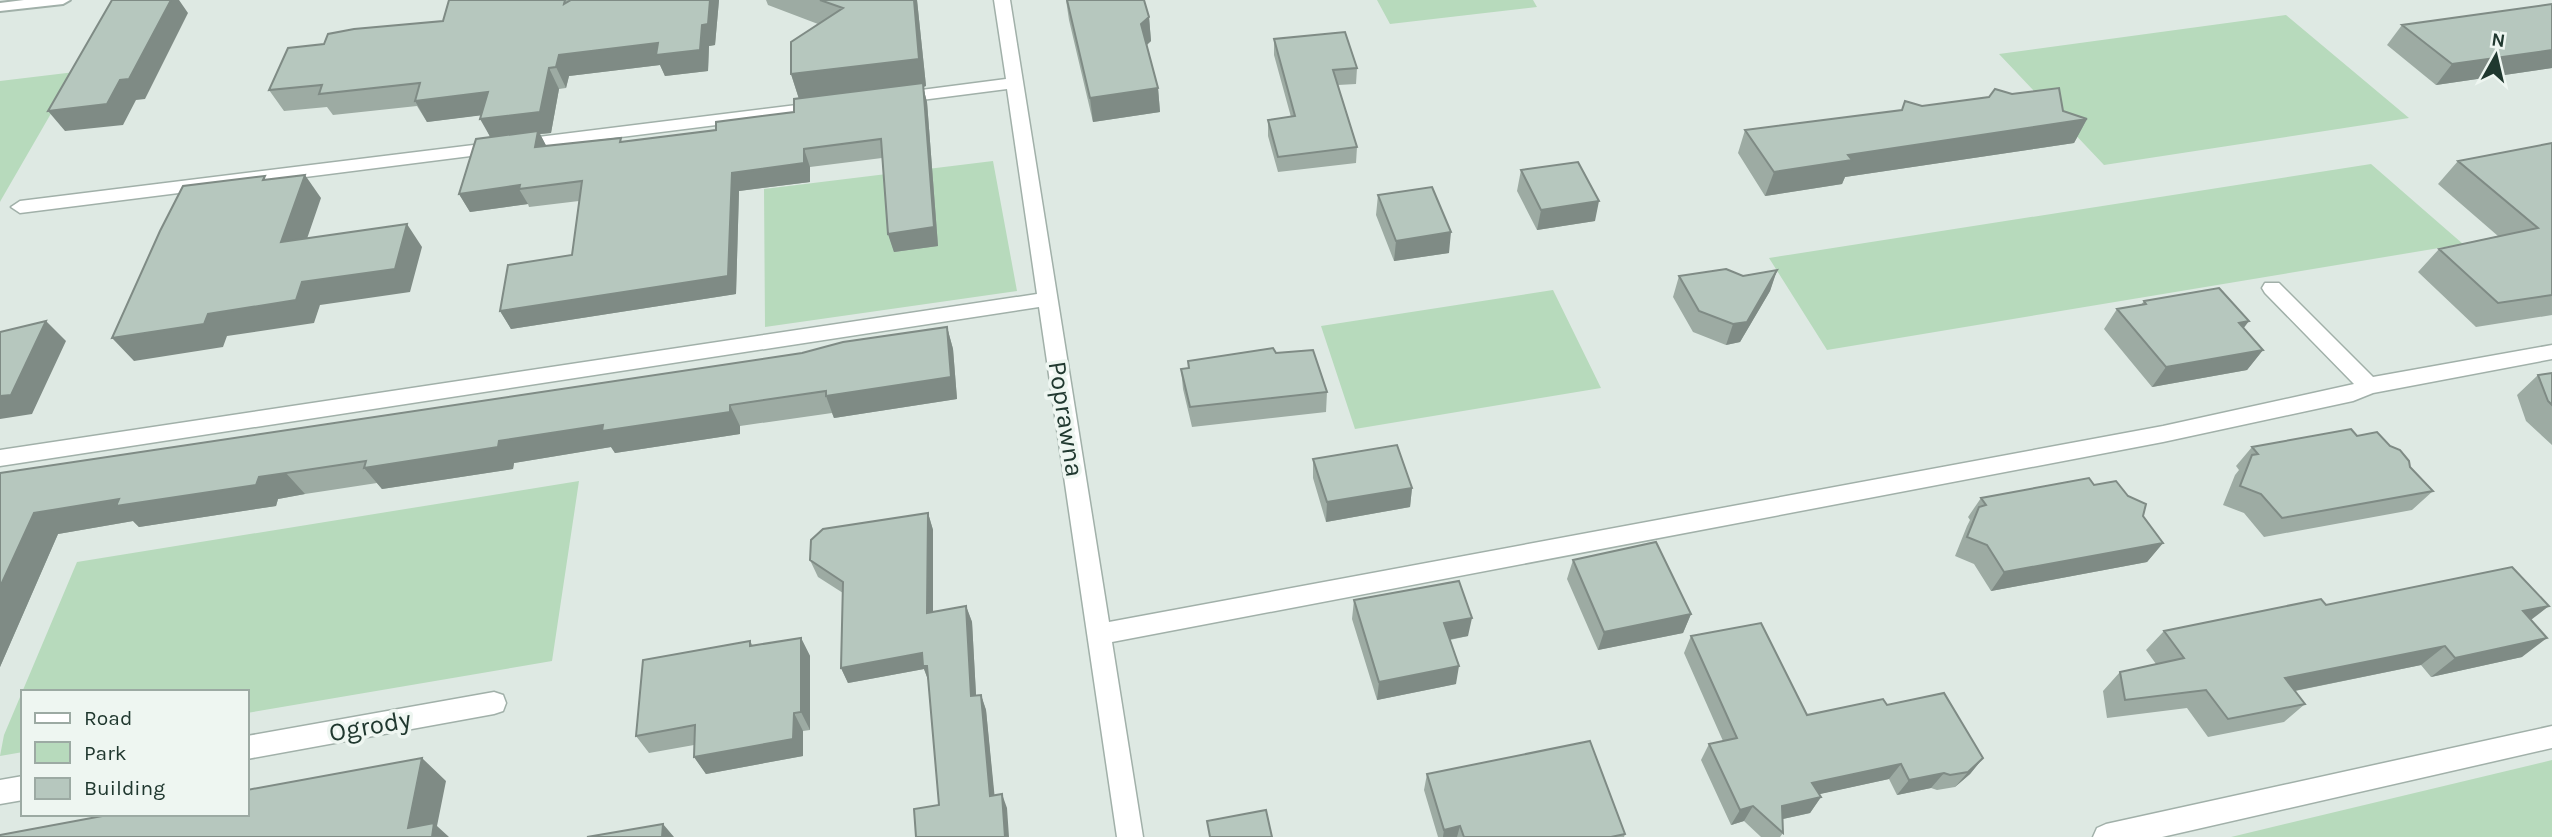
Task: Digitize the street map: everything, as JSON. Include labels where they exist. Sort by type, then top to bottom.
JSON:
[{"type":"street","name":"Poprawna","points":[[1002,0],[1130,837]]},
{"type":"street","points":[[877,100],[1015,83]]},
{"type":"street","points":[[20,206],[836,105]]},
{"type":"street","points":[[2272,288],[2369,386]]},
{"type":"street","points":[[0,458],[1047,299]]},
{"type":"street","points":[[1100,634],[2163,434],[2353,393],[2369,386],[2552,352]]},
{"type":"street","name":"Ogrody","points":[[248,748],[494,703]]},
{"type":"street","points":[[2105,837],[2552,737]]},
{"type":"street","points":[[0,792],[21,788]]},
{"type":"lane","points":[[0,7],[63,0]]},
{"type":"green space","points":[[1377,0],[1533,0],[1537,7],[1390,24]]},
{"type":"green space","points":[[2286,15],[2409,118],[2104,165],[1999,54]]},
{"type":"green space","points":[[75,72],[1,200],[0,202],[0,81]]},
{"type":"green space","points":[[993,161],[1017,291],[765,327],[764,189]]},
{"type":"green space","points":[[2371,164],[2463,244],[1827,350],[1769,258]]},
{"type":"green space","points":[[1553,290],[1601,388],[1355,429],[1321,326]]},
{"type":"green space","points":[[579,481],[552,661],[248,713],[248,690],[23,690],[77,562]]},
{"type":"green space","points":[[21,695],[21,752],[0,756],[4,735]]},
{"type":"green space","points":[[2552,760],[2552,837],[2231,837]]},
{"type":"building","points":[[112,0],[171,0],[129,79],[120,80],[107,104],[48,111]]},
{"type":"building","points":[[449,0],[565,0],[564,4],[571,0],[710,0],[708,24],[702,25],[700,50],[656,55],[658,43],[559,55],[556,67],[549,68],[540,112],[480,119],[488,92],[415,101],[420,83],[319,94],[322,85],[269,90],[288,48],[324,44],[328,34],[354,29],[443,21]]},
{"type":"building","points":[[820,0],[914,0],[919,59],[791,74],[791,42],[843,8]]},
{"type":"building","points":[[1067,0],[1144,0],[1149,17],[1141,24],[1158,88],[1090,98]]},
{"type":"building","points":[[2552,4],[2552,50],[2452,64],[2402,25]]},
{"type":"building","points":[[1345,32],[1357,68],[1333,70],[1357,147],[1278,157],[1268,120],[1295,116],[1274,39]]},
{"type":"building","points":[[923,83],[934,227],[888,234],[881,139],[804,149],[804,163],[732,173],[728,276],[500,311],[508,265],[572,255],[582,181],[519,189],[520,185],[459,194],[476,139],[538,131],[535,147],[621,138],[620,142],[716,130],[716,122],[794,112],[794,99]]},
{"type":"building","points":[[2059,88],[2063,111],[2087,119],[1848,155],[1852,160],[1774,172],[1745,130],[1902,110],[1905,101],[1922,106],[1989,97],[1995,89],[2012,94]]},
{"type":"building","points":[[2552,143],[2552,295],[2498,303],[2439,249],[2538,228],[2458,161]]},
{"type":"building","points":[[1578,162],[1599,201],[1541,210],[1521,170]]},
{"type":"building","points":[[305,175],[281,242],[407,224],[395,269],[302,282],[296,300],[208,314],[204,324],[112,338],[183,186],[265,176],[263,180]]},
{"type":"building","points":[[1432,187],[1451,232],[1396,241],[1378,195]]},
{"type":"building","points":[[1726,269],[1743,276],[1777,270],[1747,322],[1733,324],[1699,311],[1679,276]]},
{"type":"building","points":[[2219,288],[2249,321],[2239,323],[2263,350],[2166,367],[2117,309],[2146,304],[2144,301]]},
{"type":"building","points":[[46,321],[11,395],[0,396],[0,332]]},
{"type":"building","points":[[947,327],[951,377],[826,396],[826,391],[730,405],[730,412],[602,431],[603,425],[499,441],[498,447],[364,468],[366,461],[259,477],[256,485],[116,506],[119,499],[34,513],[0,587],[0,473],[802,353],[843,342]]},
{"type":"building","points":[[1273,348],[1276,353],[1313,350],[1327,392],[1190,407],[1181,369],[1189,368],[1188,361]]},
{"type":"building","points":[[2552,373],[2552,405],[2538,375]]},
{"type":"building","points":[[2351,429],[2357,436],[2377,432],[2390,446],[2400,450],[2409,461],[2410,467],[2433,491],[2282,518],[2261,494],[2240,486],[2252,455],[2258,454],[2252,447]]},
{"type":"building","points":[[1397,445],[1412,488],[1327,502],[1313,459]]},
{"type":"building","points":[[2089,478],[2094,485],[2116,481],[2128,496],[2146,504],[2143,516],[2163,543],[2004,572],[1987,545],[1967,537],[1979,507],[1986,505],[1981,498]]},
{"type":"building","points":[[928,513],[927,613],[966,606],[971,696],[981,695],[990,796],[1002,794],[1005,837],[916,837],[914,809],[939,805],[927,666],[923,666],[922,653],[841,668],[843,582],[810,560],[811,540],[823,529]]},
{"type":"building","points":[[1656,542],[1691,614],[1604,632],[1573,560]]},
{"type":"building","points":[[2512,567],[2549,606],[2523,611],[2547,638],[2455,658],[2445,646],[2285,678],[2305,704],[2228,719],[2206,690],[2125,700],[2120,672],[2184,658],[2164,631],[2321,599],[2326,605]]},
{"type":"building","points":[[1459,581],[1472,618],[1444,623],[1459,666],[1379,682],[1354,600]]},
{"type":"building","points":[[1761,623],[1807,715],[1883,699],[1887,705],[1944,693],[1983,758],[1968,772],[1950,775],[1944,773],[1909,780],[1901,764],[1812,783],[1821,797],[1782,806],[1783,833],[1753,806],[1740,810],[1709,744],[1737,738],[1691,636]]},
{"type":"building","points":[[801,638],[801,712],[794,713],[793,739],[694,757],[695,725],[636,736],[643,660],[750,641],[750,646]]},
{"type":"building","points":[[1590,741],[1625,834],[1611,837],[1464,837],[1460,826],[1444,830],[1427,774]]},
{"type":"building","points":[[422,758],[408,828],[434,823],[432,837],[0,837],[102,816],[248,816],[248,790]]},
{"type":"building","points":[[1266,810],[1272,837],[1210,837],[1207,821]]},
{"type":"building","points":[[663,824],[662,837],[587,837]]}]
